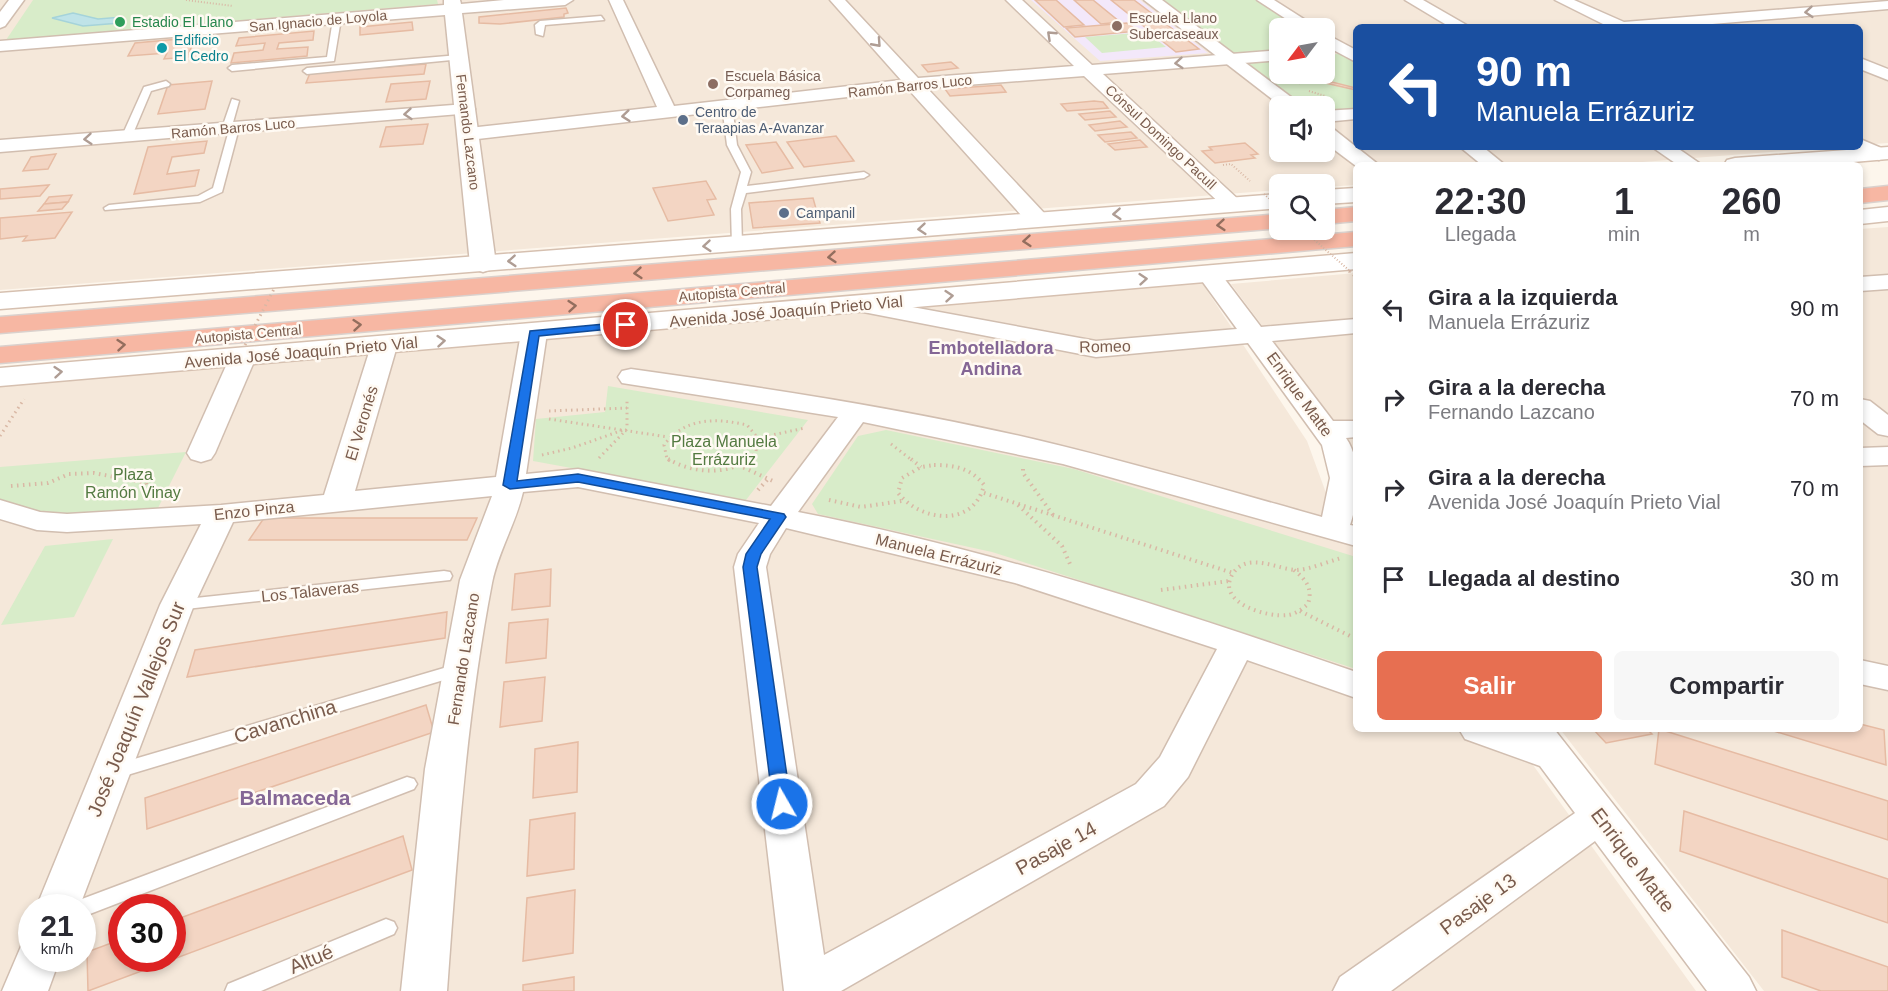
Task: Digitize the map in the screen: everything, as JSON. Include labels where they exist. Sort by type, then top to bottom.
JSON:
[{"type":"highway","points":[[1863,171],[1879,156]]},
{"type":"highway","points":[[1863,196],[1888,194]]},
{"type":"highway","points":[[1335,216],[1353,214]]},
{"type":"highway","name":"Autopista Central","points":[[0,325],[1269,222]]},
{"type":"highway","name":"Autopista Central","points":[[0,355],[1353,239]]},
{"type":"main road","name":"San Ignacio de Loyola","points":[[0,46],[337,19],[453,5],[565,0]]},
{"type":"main road","points":[[1152,0],[1280,96]]},
{"type":"main road","name":"Fernando Lazcano","points":[[453,5],[483,264]]},
{"type":"main road","points":[[1335,140],[1364,162]]},
{"type":"main road","points":[[1783,162],[1879,156]]},
{"type":"main road","points":[[1335,196],[1353,195]]},
{"type":"main road","points":[[0,301],[1233,205],[1269,198]]},
{"type":"main road","points":[[1863,216],[1888,214]]},
{"type":"main road","name":"Avenida José Joaquín Prieto Vial","points":[[0,377],[244,351],[384,346],[1353,261]]},
{"type":"street","points":[[837,0],[1038,220]]},
{"type":"street","name":"Cónsul Domingo Pacull","points":[[1013,0],[1233,205]]},
{"type":"street","points":[[1263,0],[1293,18]]},
{"type":"street","points":[[1412,0],[1456,24]]},
{"type":"street","points":[[1562,0],[1615,24]]},
{"type":"street","points":[[1750,0],[1781,20]]},
{"type":"street","points":[[1658,24],[1753,16],[1781,20],[1885,5]]},
{"type":"street","points":[[0,23],[9,7]]},
{"type":"street","points":[[613,13],[668,112]]},
{"type":"street","points":[[1335,44],[1352,52]]},
{"type":"street","points":[[1335,51],[1352,52]]},
{"type":"street","name":"Ramón Barros Luco","points":[[469,134],[914,84],[1269,56]]},
{"type":"street","points":[[1863,64],[1885,73]]},
{"type":"street","points":[[1863,73],[1885,73]]},
{"type":"street","name":"Ramón Barros Luco","points":[[0,146],[466,109]]},
{"type":"street","points":[[1335,116],[1353,114]]},
{"type":"street","points":[[1474,150],[1491,162]]},
{"type":"street","points":[[1667,150],[1687,162]]},
{"type":"street","name":"Enrique Matte","points":[[1209,273],[1328,430],[1342,459],[1346,475],[1343,502],[1345,541]]},
{"type":"street","points":[[1863,284],[1888,282]]},
{"type":"street","name":"Romeo","points":[[858,304],[1082,348],[1112,348],[1256,333],[1353,326]]},
{"type":"street","name":"Fernando Lazcano","points":[[424,991],[444,769],[476,580],[503,513],[513,470],[534,333]]},
{"type":"street","name":"El Veronés","points":[[337,501],[384,346]]},
{"type":"street","points":[[201,453],[244,351]]},
{"type":"street","points":[[634,377],[857,411],[1030,447],[1345,541]]},
{"type":"street","points":[[1863,409],[1887,426]]},
{"type":"street","points":[[807,989],[750,567],[754,554],[779,517],[857,411]]},
{"type":"street","points":[[1328,430],[1353,429]]},
{"type":"street","points":[[1863,457],[1888,456]]},
{"type":"street","name":"Manuela Errázuriz","points":[[513,470],[578,478],[779,517],[914,547],[1024,575],[1238,643],[1353,684]]},
{"type":"street","name":"Enzo Pinza","points":[[3,498],[37,521],[67,523],[221,514],[337,501],[513,470]]},
{"type":"street","name":"José Joaquín Vallejos Sur","points":[[62,894],[177,605],[221,514]]},
{"type":"street","name":"Pasaje 14","points":[[807,989],[1150,795],[1174,767],[1238,643]]},
{"type":"street","points":[[1863,673],[1888,678]]},
{"type":"street","points":[[1494,732],[1543,742]]},
{"type":"street","name":"Enrique Matte","points":[[1543,742],[1733,991]]},
{"type":"street","name":"Pasaje 13","points":[[1356,991],[1600,816]]},
{"type":"street","points":[[26,991],[33,972]]},
{"type":"lane","points":[[559,25],[592,22],[613,13]]},
{"type":"lane","points":[[540,34],[539,25],[543,23],[613,13]]},
{"type":"lane","points":[[232,68],[330,59],[337,19]]},
{"type":"lane","points":[[307,71],[459,57]]},
{"type":"lane","points":[[127,136],[147,89],[166,84]]},
{"type":"lane","points":[[109,208],[200,199],[218,190],[235,101]]},
{"type":"lane","points":[[727,105],[732,145],[746,172],[736,209],[736,244]]},
{"type":"lane","points":[[741,190],[864,175]]},
{"type":"lane","name":"Los Talaveras","points":[[177,605],[444,576]]},
{"type":"lane","name":"Cavanchina","points":[[109,774],[461,669]]},
{"type":"lane","points":[[96,903],[407,784]]},
{"type":"lane","name":"Altué","points":[[236,991],[386,928]]},
{"type":"path","points":[[1300,84],[1304,89],[1329,96]]},
{"type":"path","points":[[1314,240],[1353,275]]},
{"type":"path","points":[[244,351],[275,287]]},
{"type":"path","points":[[0,436],[40,374]]},
{"type":"path","points":[[578,478],[627,429],[629,387],[634,377]]},
{"type":"path","points":[[547,411],[627,408]]},
{"type":"path","points":[[546,419],[627,429],[668,437],[692,423],[725,420],[747,425],[758,438],[759,445],[755,453],[738,465],[725,470],[698,472],[685,470],[667,459],[664,445],[668,437]]},
{"type":"path","points":[[513,470],[542,455],[572,448],[627,429]]},
{"type":"path","points":[[1030,447],[1024,455],[1023,473],[1053,515]]},
{"type":"path","points":[[948,465],[961,467],[980,478],[984,485],[984,493],[973,508],[948,515],[934,515],[910,507],[902,501],[898,485],[902,478],[921,467],[948,465]]},
{"type":"path","points":[[3,498],[69,474],[94,473],[130,478],[146,483],[154,518]]},
{"type":"path","points":[[984,493],[1233,573]]},
{"type":"path","points":[[1016,503],[1062,546],[1071,566],[1070,573]]},
{"type":"path","points":[[1293,570],[1345,541]]},
{"type":"path","points":[[1253,563],[1281,565],[1293,570],[1310,586],[1312,596],[1308,604],[1300,610],[1274,615],[1246,607],[1235,599],[1230,590],[1229,581],[1233,573],[1253,563]]},
{"type":"path","points":[[1300,610],[1353,637]]},
{"type":"shaded area","points":[[0,0],[1888,0],[1888,143],[1863,145],[1863,24],[1353,24],[1353,150],[1796,150],[1642,162],[1353,162],[1353,185],[1335,186],[1335,174],[1269,174],[1269,191],[0,290]]},
{"type":"shaded area","name":"Escuela Llano Subercaseaux","points":[[1031,0],[1140,0],[1208,53],[1100,61]]},
{"type":"shaded area","points":[[1888,227],[1888,991],[1764,991],[1562,732],[1863,732],[1863,229]]},
{"type":"shaded area","points":[[1353,273],[1353,447],[1231,284]]},
{"type":"shaded area","points":[[1202,283],[1307,441],[1344,542],[1353,546],[1353,732],[1509,732],[1696,991],[0,991],[0,385]]},
{"type":"green space","name":"Estadio El Llano","points":[[33,0],[437,0],[438,4],[6,40]]},
{"type":"green space","points":[[1162,0],[1256,0],[1286,18],[1269,18],[1269,52],[1236,55]]},
{"type":"green space","points":[[1147,32],[1166,47],[1102,53],[1085,37]]},
{"type":"green space","points":[[1351,53],[1353,55],[1353,113],[1335,115],[1335,96],[1284,96],[1238,61],[1269,59],[1269,84],[1335,84],[1335,54]]},
{"type":"green space","name":"Plaza Manuela Errázuriz","points":[[608,386],[808,420],[746,500],[533,461],[536,419],[605,412]]},
{"type":"green space","name":"Plaza Manuela Errázuriz","points":[[886,430],[1074,469],[1353,556],[1353,668],[992,552],[818,514],[812,504],[858,436]]},
{"type":"green space","name":"Plaza Ramón Vinay","points":[[186,452],[158,508],[41,517],[0,507],[0,467]]},
{"type":"green space","points":[[113,539],[74,617],[1,625],[45,546]]},
{"type":"water","points":[[73,13],[98,19],[122,17],[120,23],[83,26],[52,18]]},
{"type":"building","points":[[1035,0],[1056,0],[1084,25],[1064,27]]},
{"type":"building","points":[[1074,0],[1093,0],[1120,22],[1101,24]]},
{"type":"building","points":[[1111,0],[1134,0],[1199,49],[1176,52]]},
{"type":"building","points":[[566,8],[568,13],[564,14],[564,17],[500,24],[479,23],[479,17]]},
{"type":"building","points":[[412,22],[413,30],[360,35],[360,27]]},
{"type":"building","points":[[1127,23],[1138,31],[1075,37],[1066,28]]},
{"type":"building","points":[[314,31],[313,40],[279,43],[277,49],[308,47],[307,56],[231,63],[234,53],[263,50],[265,43],[236,46],[239,38]]},
{"type":"building","name":"Edificio El Cedro","points":[[213,36],[209,43],[192,45],[188,57],[164,59],[167,53],[128,56],[135,43]]},
{"type":"building","points":[[951,62],[958,68],[928,72],[922,65]]},
{"type":"building","points":[[426,64],[424,74],[306,83],[310,73]]},
{"type":"building","points":[[212,81],[205,109],[158,114],[168,85]]},
{"type":"building","points":[[430,81],[426,99],[386,102],[391,84]]},
{"type":"building","points":[[1335,83],[1353,87],[1353,89],[1330,84]]},
{"type":"building","points":[[1001,85],[1006,92],[950,96],[945,89]]},
{"type":"building","points":[[1103,102],[1108,108],[1067,111],[1061,104]]},
{"type":"building","points":[[1110,111],[1116,117],[1085,120],[1079,114]]},
{"type":"building","points":[[1120,121],[1127,127],[1095,131],[1089,125]]},
{"type":"building","points":[[428,124],[423,144],[380,147],[386,127]]},
{"type":"building","points":[[1131,132],[1137,138],[1105,142],[1098,135]]},
{"type":"building","points":[[836,136],[854,161],[804,167],[787,142]]},
{"type":"building","points":[[1140,140],[1147,147],[1115,150],[1108,144]]},
{"type":"building","points":[[207,141],[204,153],[172,157],[167,174],[199,170],[195,186],[134,194],[148,147]]},
{"type":"building","points":[[776,142],[793,168],[762,173],[746,145]]},
{"type":"building","points":[[1245,143],[1258,154],[1251,155],[1255,158],[1215,163],[1202,151],[1212,150],[1209,147]]},
{"type":"building","points":[[56,154],[48,169],[23,171],[31,157]]},
{"type":"building","points":[[706,181],[716,199],[707,200],[714,215],[668,221],[653,188]]},
{"type":"building","points":[[49,185],[40,196],[0,199],[0,189]]},
{"type":"building","points":[[72,195],[68,202],[44,204],[49,197]]},
{"type":"building","name":"Campanil","points":[[813,198],[820,223],[753,228],[749,203]]},
{"type":"building","points":[[68,202],[62,209],[38,211],[44,204]]},
{"type":"building","points":[[72,212],[55,238],[23,241],[27,236],[0,239],[0,218]]},
{"type":"building","points":[[264,518],[477,518],[467,540],[249,540]]},
{"type":"building","points":[[551,569],[550,606],[512,610],[515,574]]},
{"type":"building","points":[[447,612],[445,638],[187,677],[195,650]]},
{"type":"building","points":[[548,619],[546,658],[506,663],[509,623]]},
{"type":"building","points":[[545,677],[542,721],[500,727],[504,682]]},
{"type":"building","points":[[426,705],[434,732],[147,829],[145,798]]},
{"type":"building","points":[[1863,725],[1884,730],[1886,765],[1777,732],[1863,732]]},
{"type":"building","points":[[1596,732],[1650,732],[1652,734],[1606,743]]},
{"type":"building","points":[[1659,732],[1669,732],[1888,801],[1888,840],[1655,764]]},
{"type":"building","points":[[578,742],[577,792],[533,798],[535,749]]},
{"type":"building","points":[[1684,811],[1888,879],[1888,923],[1680,851]]},
{"type":"building","points":[[575,813],[574,869],[527,876],[530,820]]},
{"type":"building","points":[[403,836],[412,870],[186,954],[186,916]]},
{"type":"building","points":[[575,890],[573,953],[523,961],[527,898]]},
{"type":"building","points":[[1782,930],[1888,967],[1888,991],[1821,991],[1782,977]]},
{"type":"building","points":[[108,944],[108,972],[139,972],[88,991],[88,972],[96,972],[96,949]]},
{"type":"building","points":[[574,977],[574,991],[523,991],[523,985]]},
{"type":"place","name":"Estadio El Llano","points":[[120,22]]},
{"type":"place","name":"Escuela Llano Subercaseaux","points":[[1117,26]]},
{"type":"place","name":"Edificio El Cedro","points":[[162,48]]},
{"type":"place","name":"Escuela Básica Corpameg","points":[[713,84]]},
{"type":"place","name":"Centro de Teraapias A-Avanzar","points":[[683,120]]},
{"type":"place","name":"Campanil","points":[[784,213]]},
{"type":"district","name":"Embotelladora Andina","points":[[991,358]]},
{"type":"district","name":"Balmaceda","points":[[295,798]]},
{"type":"route","points":[[626,325],[534,333],[510,485],[578,478],[779,517],[754,554],[750,567],[782,804]]}]
